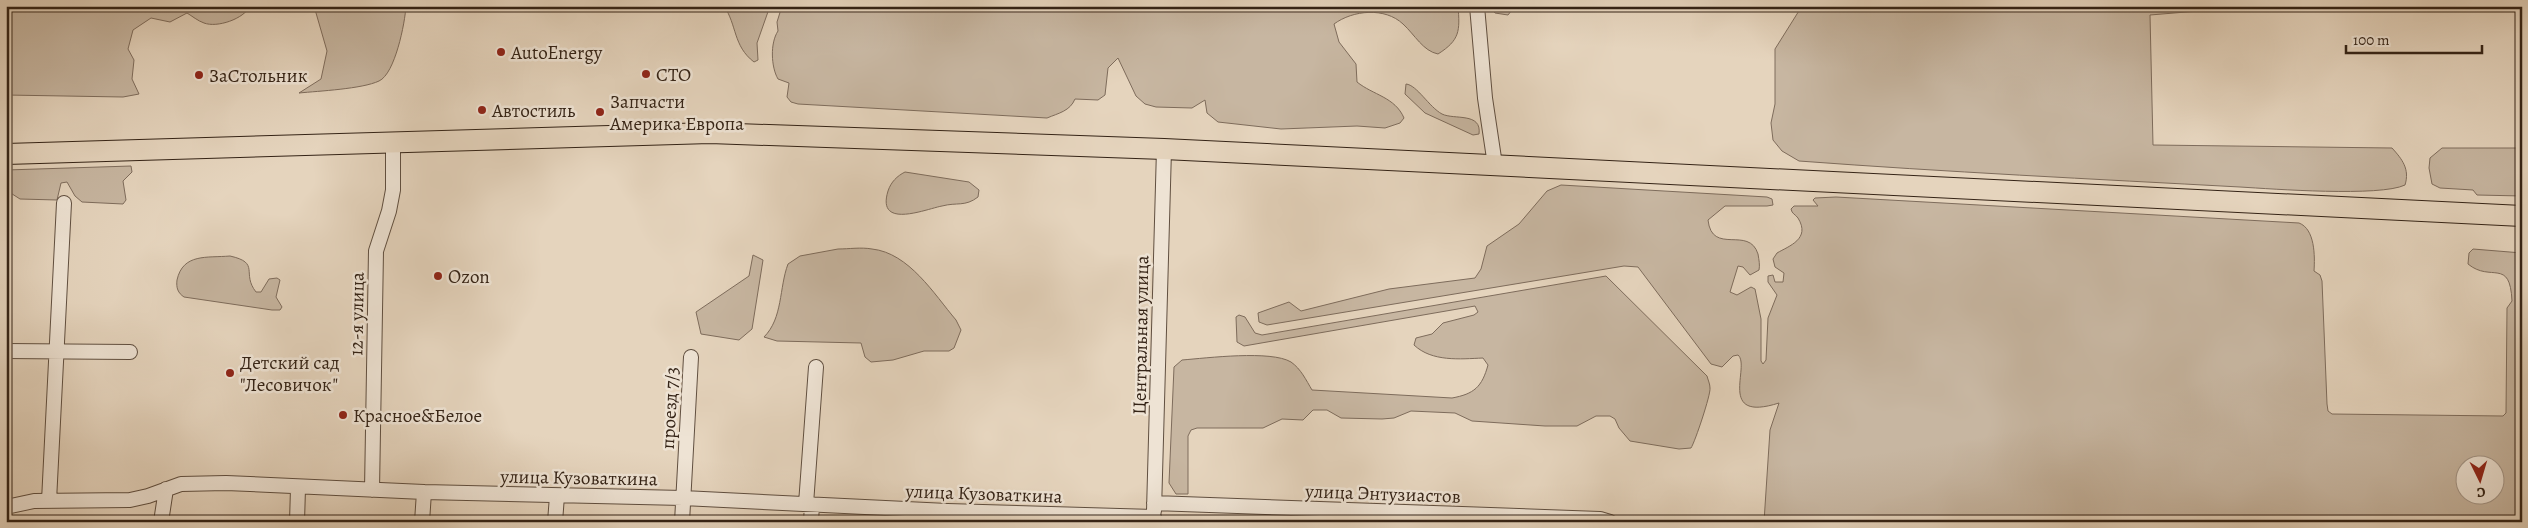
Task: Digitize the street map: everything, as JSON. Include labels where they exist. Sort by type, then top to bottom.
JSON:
[{"type":"highway","points":[[6,154],[710,133],[1164,150],[1495,165],[2522,216]]},
{"type":"street","points":[[1476,6],[1485,98],[1495,165]]},
{"type":"street","name":"12-я улица","points":[[372,490],[376,251],[392,196],[394,172],[393,141]]},
{"type":"street","name":"Центральная улица","points":[[1154,514],[1164,150]]},
{"type":"street","points":[[50,501],[59,352],[64,203]]},
{"type":"street","points":[[6,351],[130,352]]},
{"type":"street","name":"проезд 7/3","points":[[682,522],[690,357]]},
{"type":"street","points":[[810,522],[809,504],[816,367]]},
{"type":"street","name":"улица Кузоваткина","points":[[6,507],[50,501],[130,500],[182,484],[200,483],[424,492],[683,498],[809,504],[946,516],[1154,514]]},
{"type":"street","points":[[297,522],[298,488]]},
{"type":"street","points":[[161,522],[166,489]]},
{"type":"street","points":[[422,522],[424,492]]},
{"type":"street","points":[[555,522],[557,496]]},
{"type":"street","name":"улица Энтузиастов","points":[[1154,514],[1600,520],[1610,522]]},
{"type":"shaded area","points":[[6,6],[250,6],[242,15],[223,23],[204,23],[187,13],[170,22],[151,18],[133,30],[128,49],[134,60],[132,79],[139,94],[123,97],[6,95]]},
{"type":"shaded area","points":[[314,6],[406,6],[398,47],[390,69],[385,76],[379,81],[362,86],[299,93],[321,79],[327,51]]},
{"type":"shaded area","points":[[724,6],[770,6],[757,43],[758,60],[754,62],[742,49]]},
{"type":"shaded area","points":[[782,6],[1458,6],[1459,22],[1455,39],[1438,54],[1428,50],[1403,24],[1387,15],[1369,12],[1359,13],[1342,19],[1334,24],[1339,42],[1356,64],[1357,82],[1395,105],[1404,118],[1400,123],[1385,128],[1357,126],[1281,129],[1218,122],[1207,113],[1205,100],[1192,108],[1156,107],[1145,104],[1136,96],[1118,58],[1108,68],[1105,95],[1098,100],[1075,99],[1067,109],[1047,118],[798,104],[791,102],[787,97],[789,83],[778,79],[773,62],[773,48],[778,31],[777,22]]},
{"type":"shaded area","points":[[1489,6],[1515,6],[1508,15],[1495,13]]},
{"type":"shaded area","points":[[1802,6],[2258,6],[2150,15],[2153,145],[2392,148],[2402,160],[2406,169],[2405,185],[2392,189],[2373,191],[2300,190],[1799,161],[1782,151],[1773,140],[1771,123],[1775,104],[1775,49]]},
{"type":"shaded area","points":[[1406,84],[1414,88],[1442,114],[1466,118],[1476,122],[1479,127],[1479,134],[1473,135],[1425,113],[1405,94]]},
{"type":"shaded area","points":[[2442,148],[2522,148],[2522,196],[2477,195],[2473,190],[2440,188],[2432,184],[2429,168],[2430,158]]},
{"type":"shaded area","points":[[131,166],[132,172],[123,181],[126,200],[123,204],[82,202],[75,196],[67,182],[61,183],[57,200],[20,199],[6,190],[6,170]]},
{"type":"shaded area","points":[[905,172],[969,182],[979,190],[978,197],[965,203],[947,205],[915,213],[896,214],[889,210],[886,203],[888,191],[899,175]]},
{"type":"shaded area","points":[[1561,185],[1767,197],[1772,199],[1773,205],[1767,206],[1725,206],[1708,220],[1711,231],[1716,236],[1723,239],[1747,242],[1753,246],[1758,254],[1759,270],[1750,275],[1743,267],[1738,266],[1730,292],[1737,295],[1751,287],[1755,289],[1761,319],[1761,361],[1763,364],[1766,360],[1768,318],[1777,295],[1768,282],[1768,276],[1773,275],[1775,282],[1783,282],[1784,273],[1775,267],[1773,259],[1777,253],[1797,241],[1802,231],[1798,218],[1791,209],[1794,206],[1818,206],[1813,200],[1815,198],[1836,197],[2299,223],[2304,226],[2311,237],[2314,251],[2314,271],[2320,275],[2322,281],[2327,404],[2328,411],[2332,414],[2503,416],[2506,413],[2507,308],[2512,301],[2510,288],[2508,279],[2503,275],[2484,272],[2468,264],[2469,253],[2473,249],[2522,253],[2522,522],[1764,522],[1770,430],[1779,403],[1760,407],[1748,405],[1742,400],[1740,391],[1741,361],[1738,355],[1733,356],[1722,367],[1711,364],[1638,267],[1624,266],[1267,325],[1259,322],[1258,313],[1289,302],[1301,311],[1389,289],[1475,278],[1481,269],[1487,246],[1519,224],[1547,191]]},
{"type":"shaded area","points":[[868,248],[885,252],[909,266],[930,287],[956,320],[961,330],[954,348],[949,351],[924,351],[893,360],[871,362],[865,357],[861,343],[777,341],[764,337],[778,312],[788,264],[800,256],[838,249]]},
{"type":"shaded area","points":[[753,255],[763,260],[752,329],[739,340],[701,334],[696,312],[749,276]]},
{"type":"shaded area","points":[[230,256],[248,265],[250,279],[256,292],[261,292],[269,279],[277,278],[280,280],[276,297],[282,307],[280,310],[184,297],[179,292],[177,280],[180,271],[190,261],[205,257]]},
{"type":"shaded area","points":[[1606,276],[1707,376],[1710,392],[1691,448],[1679,449],[1630,441],[1619,428],[1615,419],[1610,416],[1596,416],[1577,426],[1545,426],[1472,421],[1455,413],[1411,411],[1394,418],[1382,419],[1341,418],[1327,410],[1313,410],[1303,420],[1282,419],[1263,428],[1197,428],[1191,430],[1188,436],[1188,494],[1176,494],[1169,483],[1174,367],[1182,360],[1269,356],[1282,358],[1295,365],[1312,390],[1452,398],[1471,392],[1476,388],[1483,379],[1488,365],[1483,358],[1456,359],[1438,357],[1414,345],[1416,338],[1432,334],[1443,323],[1474,315],[1478,312],[1475,306],[1244,346],[1237,342],[1236,317],[1239,315],[1245,317],[1255,333],[1262,335]]},
{"type":"place","name":"AutoEnergy","points":[[501,52]]},
{"type":"place","name":"СТО","points":[[646,74]]},
{"type":"place","name":"ЗаСтольник","points":[[199,75]]},
{"type":"place","name":"Автостиль","points":[[482,110]]},
{"type":"place","name":"Запчасти Америка Европа","points":[[600,112]]},
{"type":"place","name":"Ozon","points":[[438,276]]},
{"type":"place","name":"Детский сад \"Лесовичок\"","points":[[230,373]]},
{"type":"place","name":"Красное&Белое","points":[[343,415]]}]
